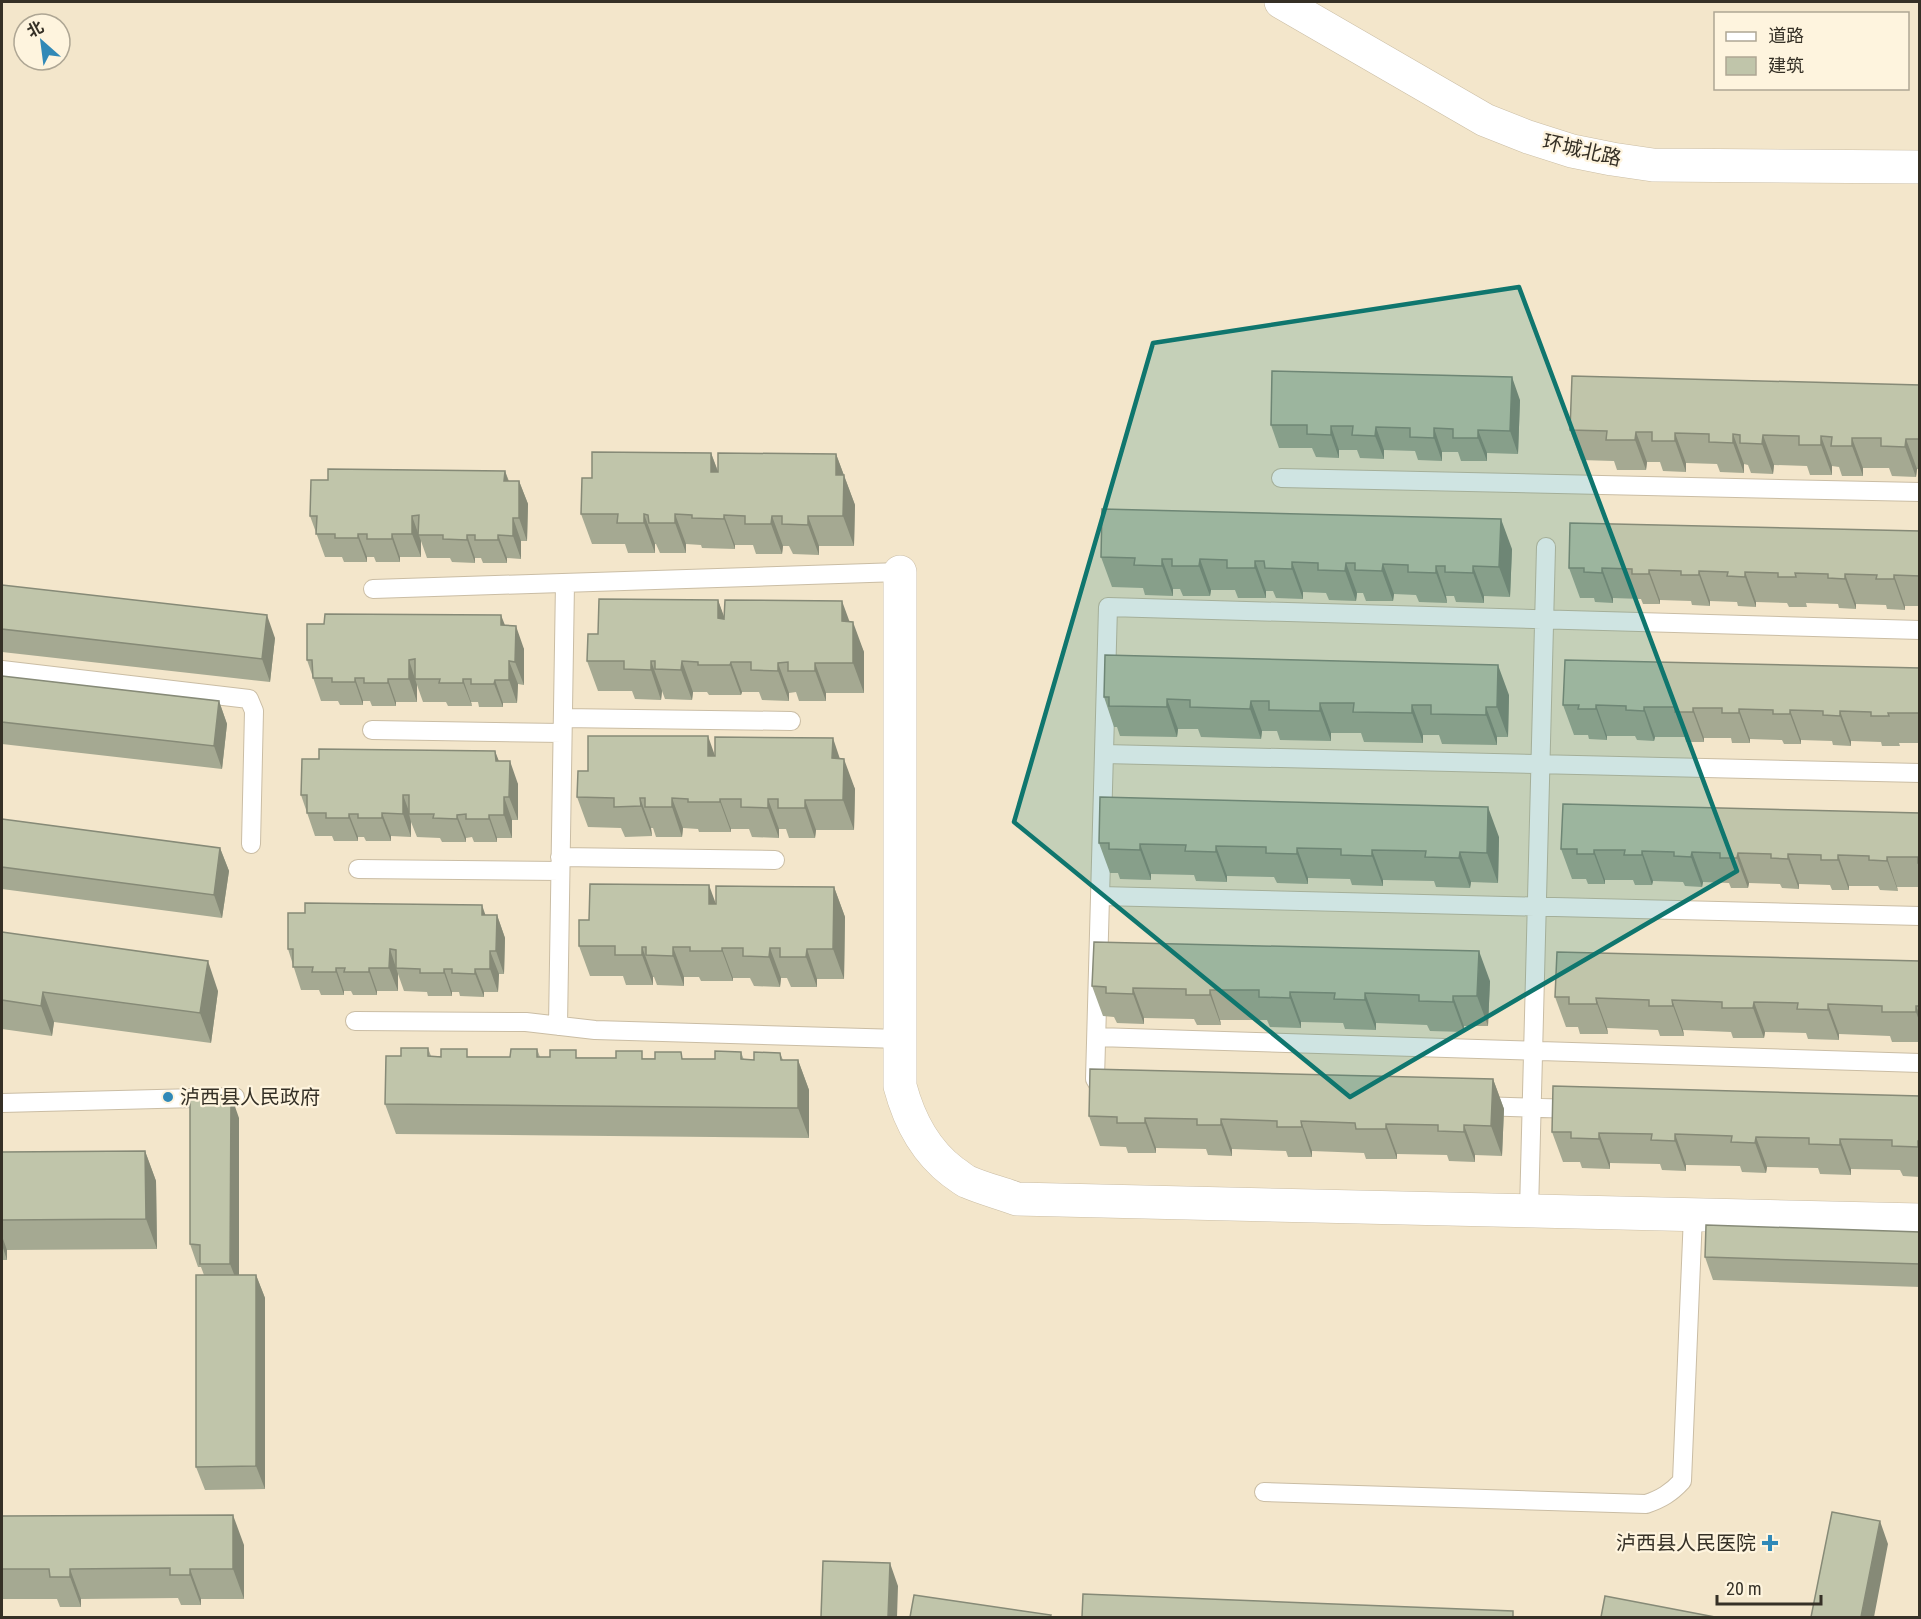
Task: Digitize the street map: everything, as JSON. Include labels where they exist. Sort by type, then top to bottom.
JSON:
[{"type":"street","name":"环城北路","points":[[1281,2],[1485,120],[1572,151],[1653,165],[1920,167]]},
{"type":"street","points":[[900,572],[900,1086],[914,1126],[926,1145],[944,1165],[966,1181],[1017,1199],[1920,1220]]},
{"type":"lane","points":[[1281,478],[1920,492]]},
{"type":"lane","points":[[1529,1211],[1546,547]]},
{"type":"lane","points":[[373,589],[900,572]]},
{"type":"lane","points":[[558,1026],[565,583]]},
{"type":"lane","points":[[1115,1095],[1103,1094],[1095,1079],[1108,607],[1920,630]]},
{"type":"lane","points":[[2,670],[249,699],[254,711],[251,844]]},
{"type":"lane","points":[[372,730],[791,721]]},
{"type":"lane","points":[[1104,754],[1920,773]]},
{"type":"lane","points":[[358,869],[775,860]]},
{"type":"lane","points":[[1100,896],[1920,915]]},
{"type":"lane","points":[[355,1022],[526,1022],[595,1030],[900,1039]]},
{"type":"lane","points":[[1097,1036],[1920,1063]]},
{"type":"lane","points":[[2,1103],[235,1096]]},
{"type":"lane","points":[[1461,1105],[1591,1109]]},
{"type":"lane","points":[[1264,1492],[1646,1504],[1661,1499],[1682,1481],[1693,1215]]},
{"type":"highlighted area","points":[[1519,287],[1737,871],[1350,1097],[1014,822],[1153,343]]},
{"type":"building","points":[[1272,371],[1512,377],[1510,431],[1478,430],[1478,438],[1453,438],[1453,429],[1434,428],[1434,438],[1410,437],[1410,428],[1376,427],[1375,436],[1352,435],[1353,426],[1331,426],[1331,435],[1307,434],[1307,425],[1271,425]]},
{"type":"building","points":[[1572,376],[1920,385],[1920,439],[1906,439],[1905,447],[1881,446],[1881,438],[1852,438],[1852,446],[1831,446],[1832,437],[1821,436],[1821,445],[1799,445],[1799,436],[1763,435],[1762,444],[1740,443],[1740,435],[1733,434],[1733,443],[1709,442],[1709,434],[1675,433],[1675,441],[1652,441],[1652,432],[1636,432],[1635,440],[1606,440],[1607,431],[1570,430]]},
{"type":"building","points":[[592,452],[711,453],[711,472],[718,472],[718,453],[836,454],[836,475],[844,475],[843,516],[808,516],[808,525],[782,524],[782,516],[772,516],[771,524],[745,524],[745,516],[724,515],[724,519],[692,518],[692,515],[675,514],[675,523],[649,523],[648,515],[644,514],[644,523],[617,523],[618,514],[581,514],[582,478],[592,478]]},
{"type":"building","points":[[328,469],[505,471],[504,481],[519,481],[519,518],[513,518],[513,536],[498,535],[498,540],[475,540],[475,535],[467,535],[467,540],[443,539],[443,535],[418,535],[419,515],[412,516],[412,534],[392,534],[392,539],[367,539],[367,534],[358,534],[358,538],[335,538],[335,534],[316,534],[317,516],[310,516],[311,480],[328,480]]},
{"type":"building","points":[[1102,509],[1501,519],[1499,567],[1473,566],[1473,573],[1445,572],[1445,566],[1436,566],[1436,573],[1408,572],[1408,565],[1383,564],[1382,571],[1355,570],[1355,563],[1346,563],[1345,571],[1318,570],[1318,563],[1292,562],[1292,569],[1265,568],[1264,561],[1255,561],[1255,568],[1227,568],[1227,560],[1200,559],[1199,566],[1172,566],[1172,559],[1162,559],[1162,566],[1134,565],[1135,558],[1101,557]]},
{"type":"building","points":[[1570,523],[1920,531],[1920,576],[1894,575],[1894,579],[1876,579],[1877,575],[1845,574],[1845,579],[1828,578],[1828,574],[1795,573],[1796,577],[1778,577],[1778,573],[1745,572],[1745,577],[1727,576],[1728,572],[1699,571],[1699,575],[1681,575],[1681,571],[1649,570],[1649,574],[1632,574],[1632,569],[1602,568],[1602,573],[1584,572],[1584,568],[1569,568]]},
{"type":"building","points":[[2,585],[267,615],[262,659],[2,629]]},
{"type":"building","points":[[599,599],[718,600],[718,618],[724,619],[725,600],[842,601],[842,621],[853,622],[853,663],[815,663],[815,671],[788,671],[788,662],[778,663],[778,671],[751,670],[751,662],[731,662],[730,665],[698,665],[698,662],[682,661],[681,670],[655,669],[655,661],[651,661],[651,670],[624,669],[624,661],[587,661],[588,634],[598,634]]},
{"type":"building","points":[[325,614],[501,615],[501,625],[516,626],[515,662],[509,661],[509,680],[495,680],[494,684],[471,684],[471,679],[463,679],[463,683],[439,683],[440,679],[415,679],[415,659],[409,660],[409,679],[388,679],[388,683],[364,683],[364,678],[355,678],[355,682],[332,682],[332,678],[313,678],[312,660],[307,660],[307,624],[324,624]]},
{"type":"building","points":[[1105,655],[1498,665],[1497,707],[1486,707],[1486,715],[1431,714],[1431,705],[1412,705],[1412,713],[1353,712],[1354,703],[1320,703],[1320,711],[1269,710],[1269,701],[1251,701],[1250,709],[1190,707],[1190,700],[1167,699],[1167,707],[1109,706],[1109,697],[1104,697]]},
{"type":"building","points":[[1565,660],[1920,668],[1920,713],[1888,713],[1889,716],[1871,716],[1871,712],[1840,711],[1840,716],[1823,715],[1823,711],[1790,710],[1790,714],[1773,714],[1773,710],[1739,709],[1739,713],[1722,713],[1722,708],[1693,708],[1693,712],[1675,712],[1676,707],[1644,707],[1644,711],[1626,710],[1626,706],[1596,705],[1596,709],[1578,709],[1579,705],[1563,705]]},
{"type":"building","points":[[2,676],[219,701],[214,746],[2,722]]},
{"type":"building","points":[[588,736],[708,736],[708,756],[715,756],[715,737],[833,738],[832,758],[844,759],[843,800],[805,800],[805,808],[778,808],[778,799],[768,799],[768,808],[741,807],[741,799],[720,799],[720,802],[688,802],[688,799],[672,798],[672,807],[645,807],[645,798],[640,798],[641,806],[614,807],[614,798],[577,797],[578,771],[588,771]]},
{"type":"building","points":[[319,749],[495,751],[496,761],[510,761],[509,797],[504,797],[504,815],[489,815],[489,819],[466,819],[466,814],[457,815],[457,819],[433,818],[434,814],[409,814],[409,795],[403,795],[403,814],[382,813],[382,818],[358,818],[358,814],[349,814],[349,818],[326,818],[326,813],[307,813],[307,795],[301,795],[302,759],[319,759]]},
{"type":"building","points":[[1100,797],[1488,807],[1487,853],[1460,852],[1459,858],[1425,857],[1426,851],[1372,850],[1372,856],[1341,855],[1341,849],[1297,848],[1297,854],[1266,853],[1266,847],[1216,846],[1216,852],[1185,851],[1186,845],[1140,844],[1140,850],[1109,849],[1109,843],[1099,843]]},
{"type":"building","points":[[1563,804],[1920,813],[1920,863],[1918,863],[1918,857],[1887,857],[1887,861],[1869,860],[1869,856],[1838,855],[1838,860],[1821,860],[1821,855],[1788,854],[1788,859],[1771,858],[1771,854],[1738,853],[1737,858],[1720,858],[1720,853],[1692,852],[1691,857],[1674,856],[1674,852],[1642,851],[1642,855],[1624,855],[1625,850],[1594,850],[1594,854],[1577,854],[1577,849],[1561,849]]},
{"type":"building","points":[[2,819],[220,848],[214,895],[2,867]]},
{"type":"building","points":[[590,884],[709,885],[709,904],[716,904],[716,886],[834,887],[833,949],[807,949],[806,957],[780,957],[780,948],[770,948],[769,957],[743,956],[743,948],[722,948],[722,951],[690,951],[690,947],[673,947],[673,956],[646,955],[646,947],[642,947],[642,955],[615,955],[615,946],[579,946],[579,920],[589,920]]},
{"type":"building","points":[[305,903],[482,905],[482,915],[497,915],[496,951],[490,951],[490,969],[475,969],[475,974],[452,973],[452,969],[444,969],[444,973],[420,973],[420,969],[396,968],[396,950],[390,949],[389,968],[369,968],[369,972],[344,972],[345,968],[336,968],[336,972],[312,972],[313,967],[293,967],[293,949],[288,949],[288,913],[305,913]]},
{"type":"building","points":[[2,932],[208,961],[200,1013],[43,992],[41,1006],[2,1000]]},
{"type":"building","points":[[1094,942],[1479,951],[1477,996],[1453,996],[1453,1002],[1419,1001],[1419,995],[1365,993],[1365,1000],[1334,999],[1335,993],[1290,992],[1290,998],[1259,997],[1259,990],[1210,990],[1210,995],[1186,995],[1186,989],[1133,988],[1133,994],[1106,993],[1106,987],[1092,986]]},
{"type":"building","points":[[1557,952],[1920,961],[1920,1006],[1916,1006],[1916,1012],[1882,1012],[1882,1006],[1828,1004],[1828,1010],[1797,1009],[1798,1003],[1754,1002],[1753,1008],[1722,1008],[1722,1002],[1672,1000],[1673,1006],[1649,1006],[1649,1000],[1596,998],[1597,1004],[1569,1004],[1569,997],[1555,997]]},
{"type":"building","points":[[401,1048],[428,1048],[428,1056],[441,1057],[441,1049],[467,1049],[467,1057],[510,1057],[511,1049],[537,1049],[537,1057],[550,1057],[550,1050],[576,1050],[576,1058],[616,1058],[616,1051],[642,1051],[642,1059],[655,1059],[655,1052],[681,1052],[682,1059],[715,1059],[715,1051],[741,1052],[741,1059],[754,1060],[754,1052],[780,1053],[781,1060],[798,1060],[798,1108],[385,1104],[386,1056],[401,1056]]},
{"type":"building","points":[[1090,1069],[1493,1079],[1491,1126],[1464,1125],[1464,1132],[1438,1131],[1438,1125],[1386,1124],[1386,1129],[1356,1129],[1355,1123],[1301,1121],[1302,1127],[1277,1127],[1277,1121],[1221,1119],[1221,1125],[1197,1125],[1197,1119],[1145,1118],[1145,1123],[1117,1123],[1117,1117],[1089,1116]]},
{"type":"building","points":[[1553,1086],[1920,1096],[1920,1141],[1918,1141],[1918,1147],[1892,1146],[1892,1140],[1840,1139],[1840,1145],[1809,1144],[1809,1138],[1756,1137],[1755,1143],[1731,1142],[1732,1136],[1675,1134],[1675,1141],[1651,1140],[1652,1134],[1599,1133],[1599,1139],[1571,1138],[1571,1132],[1552,1132]]},
{"type":"building","points":[[231,1095],[230,1264],[200,1264],[200,1245],[190,1244],[190,1096]]},
{"type":"building","points":[[145,1151],[146,1219],[2,1220],[2,1152]]},
{"type":"building","points":[[1706,1225],[1920,1232],[1920,1264],[1705,1257]]},
{"type":"building","points":[[196,1275],[256,1275],[256,1466],[196,1467]]},
{"type":"building","points":[[1832,1512],[1880,1521],[1861,1617],[1811,1617]]},
{"type":"building","points":[[233,1515],[233,1569],[190,1569],[190,1575],[170,1575],[170,1568],[70,1569],[70,1577],[50,1577],[49,1569],[2,1569],[2,1516]]},
{"type":"building","points":[[823,1561],[890,1563],[888,1617],[821,1617]]},
{"type":"building","points":[[1083,1594],[1513,1611],[1513,1617],[1082,1617]]},
{"type":"building","points":[[914,1595],[1051,1615],[1050,1617],[910,1617]]},
{"type":"building","points":[[1605,1596],[1715,1617],[1601,1617]]},
{"type":"place","name":"泸西县人民政府","points":[[168,1097]]},
{"type":"place","name":"泸西县人民医院","points":[[1770,1543]]}]
